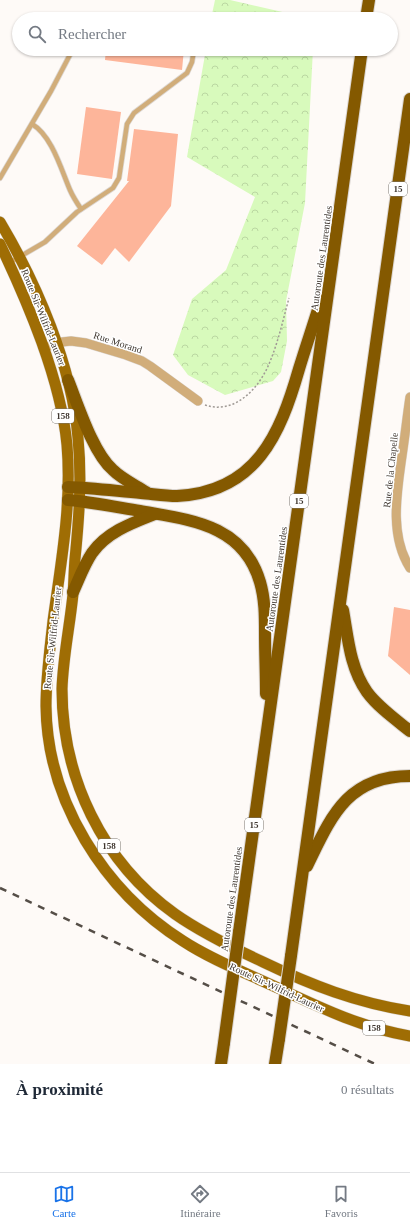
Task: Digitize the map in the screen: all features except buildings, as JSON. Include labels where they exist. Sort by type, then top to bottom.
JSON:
[{"type":"highway","points":[[367,12],[368,0]]},
{"type":"highway","name":"Autoroute des Laurentides","points":[[221,1064],[361,56]]},
{"type":"highway","name":"15","points":[[275,1064],[341,601],[410,99]]},
{"type":"highway","points":[[74,487],[178,496],[208,490],[238,477],[260,457],[276,433],[288,405],[331,270]]},
{"type":"highway","points":[[68,380],[92,439],[103,459],[113,470],[149,494]]},
{"type":"highway","points":[[74,501],[192,520],[215,529],[227,536],[240,547],[254,567],[260,582],[264,605],[267,731]]},
{"type":"highway","points":[[73,592],[88,559],[100,544],[111,534],[154,514]]},
{"type":"highway","points":[[341,601],[352,659],[360,680],[377,704],[410,731]]},
{"type":"highway","points":[[302,876],[328,823],[349,797],[377,780],[393,776],[410,776]]},
{"type":"main road","name":"Route Sir-Wilfrid-Laurier","points":[[0,222],[36,292],[68,380],[77,425],[80,460],[74,487]]},
{"type":"main road","name":"Route Sir-Wilfrid-Laurier","points":[[0,244],[43,348],[63,417],[74,487],[74,562],[73,592],[62,686],[65,730],[70,755],[78,784],[90,814],[109,847],[126,869],[144,888],[174,914],[202,931],[300,980],[336,994],[376,1005],[410,1011]]},
{"type":"main road","name":"Route Sir-Wilfrid-Laurier","points":[[74,501],[64,538],[47,668],[46,719],[50,744],[59,781],[72,816],[87,844],[112,878],[131,900],[164,928],[184,942],[212,957],[332,1013],[370,1027],[410,1036]]},
{"type":"street","name":"Rue Morand","points":[[43,348],[68,341],[78,342],[134,358],[150,366],[198,401]]},
{"type":"street","name":"Rue de la Chapelle","points":[[410,397],[397,492],[396,510],[398,532],[402,549],[410,568]]},
{"type":"lane","points":[[0,178],[32,124],[69,56]]},
{"type":"lane","points":[[9,263],[45,242],[81,209],[117,184],[129,119],[134,113],[187,72],[192,62],[193,56]]},
{"type":"lane","points":[[32,124],[38,128],[47,140],[70,191],[81,209]]},
{"type":"path","points":[[198,401],[207,406],[226,406],[242,400],[253,389],[263,376],[270,363],[289,298]]},
{"type":"green space","points":[[215,0],[230,0],[282,12],[212,12]]},
{"type":"green space","points":[[205,56],[313,56],[305,203],[286,301],[287,341],[281,372],[273,381],[225,395],[188,375],[173,355],[192,299],[226,270],[255,197],[187,157]]},
{"type":"railway","points":[[0,888],[375,1064]]}]
